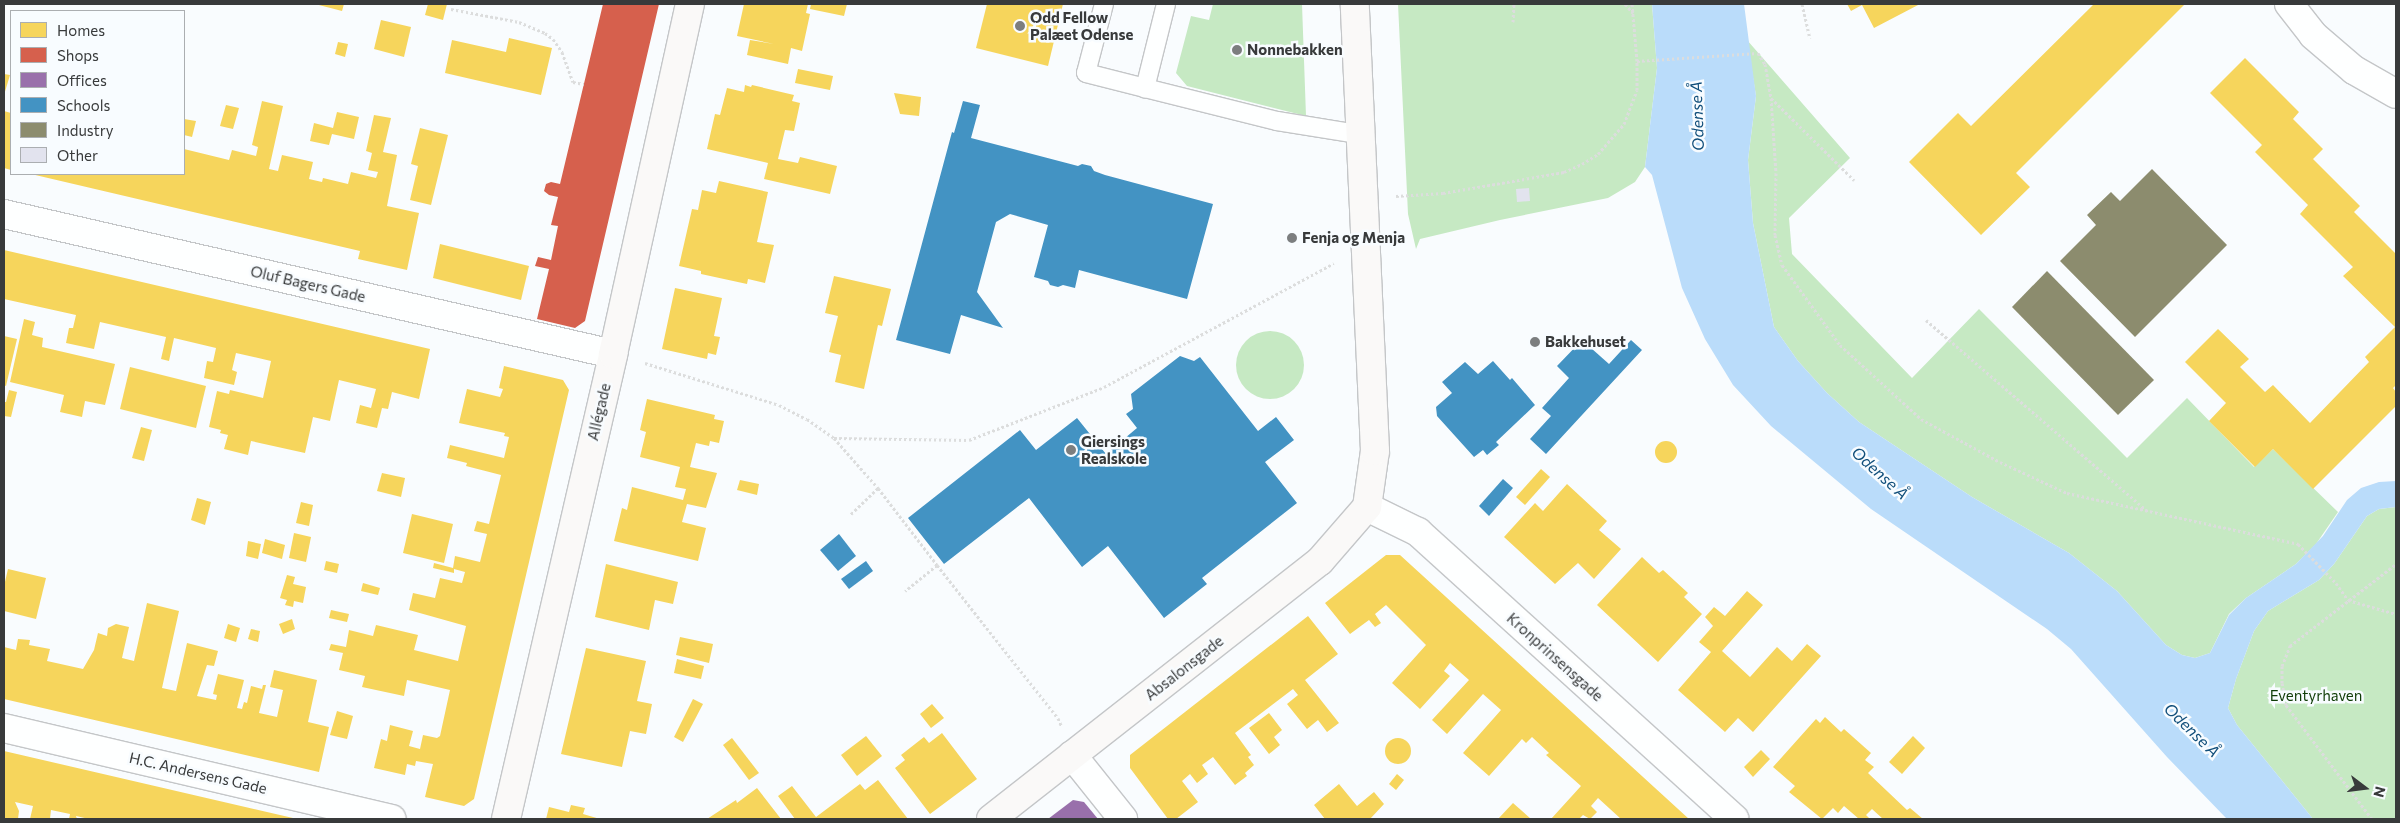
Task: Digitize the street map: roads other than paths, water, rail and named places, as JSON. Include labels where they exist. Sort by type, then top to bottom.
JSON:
[{"type":"main road","name":"Allégade","points":[[506,819],[613,354],[690,4]]},
{"type":"main road","points":[[1355,4],[1368,246],[1375,451],[1367,507]]},
{"type":"main road","name":"Absalonsgade","points":[[991,819],[1320,561],[1367,507]]},
{"type":"street","points":[[2290,4],[2313,35],[2354,70],[2396,94]]},
{"type":"street","name":"Oluf Bagers Gade","points":[[4,214],[613,354]]},
{"type":"street","name":"Kronprinsensgade","points":[[1367,507],[1418,532],[1734,819]]},
{"type":"street","name":"H.C. Andersens Gade","points":[[4,728],[391,819]]},
{"type":"street","points":[[1072,755],[1123,819]]},
{"type":"lane","points":[[1104,4],[1086,73],[1277,121],[1363,135]]},
{"type":"lane","points":[[1145,88],[1166,4]]},
{"type":"water","name":"Odense Å","points":[[1652,4],[1744,4],[1756,96],[1748,160],[1753,223],[1774,327],[1798,361],[1827,393],[1859,422],[1972,497],[2069,553],[2117,591],[2166,645],[2182,655],[2195,658],[2210,653],[2229,615],[2246,598],[2296,564],[2323,536],[2347,500],[2361,488],[2379,482],[2396,481],[2396,507],[2379,509],[2367,516],[2334,564],[2319,580],[2268,611],[2254,631],[2236,679],[2228,708],[2237,725],[2313,819],[2227,819],[2167,757],[2071,649],[2047,629],[1871,509],[1771,426],[1733,385],[1705,339],[1682,288],[1652,175],[1645,167],[1657,68]]},
{"type":"place","name":"Odd Fellow Palæet Odense","points":[[1020,26]]},
{"type":"place","name":"Nonnebakken","points":[[1237,50]]},
{"type":"place","name":"Fenja og Menja","points":[[1292,238]]},
{"type":"place","name":"Bakkehuset","points":[[1535,342]]},
{"type":"place","name":"Giersings Realskole","points":[[1071,450]]},
{"type":"park label","name":"Eventyrhaven","points":[[2316,696]]}]
